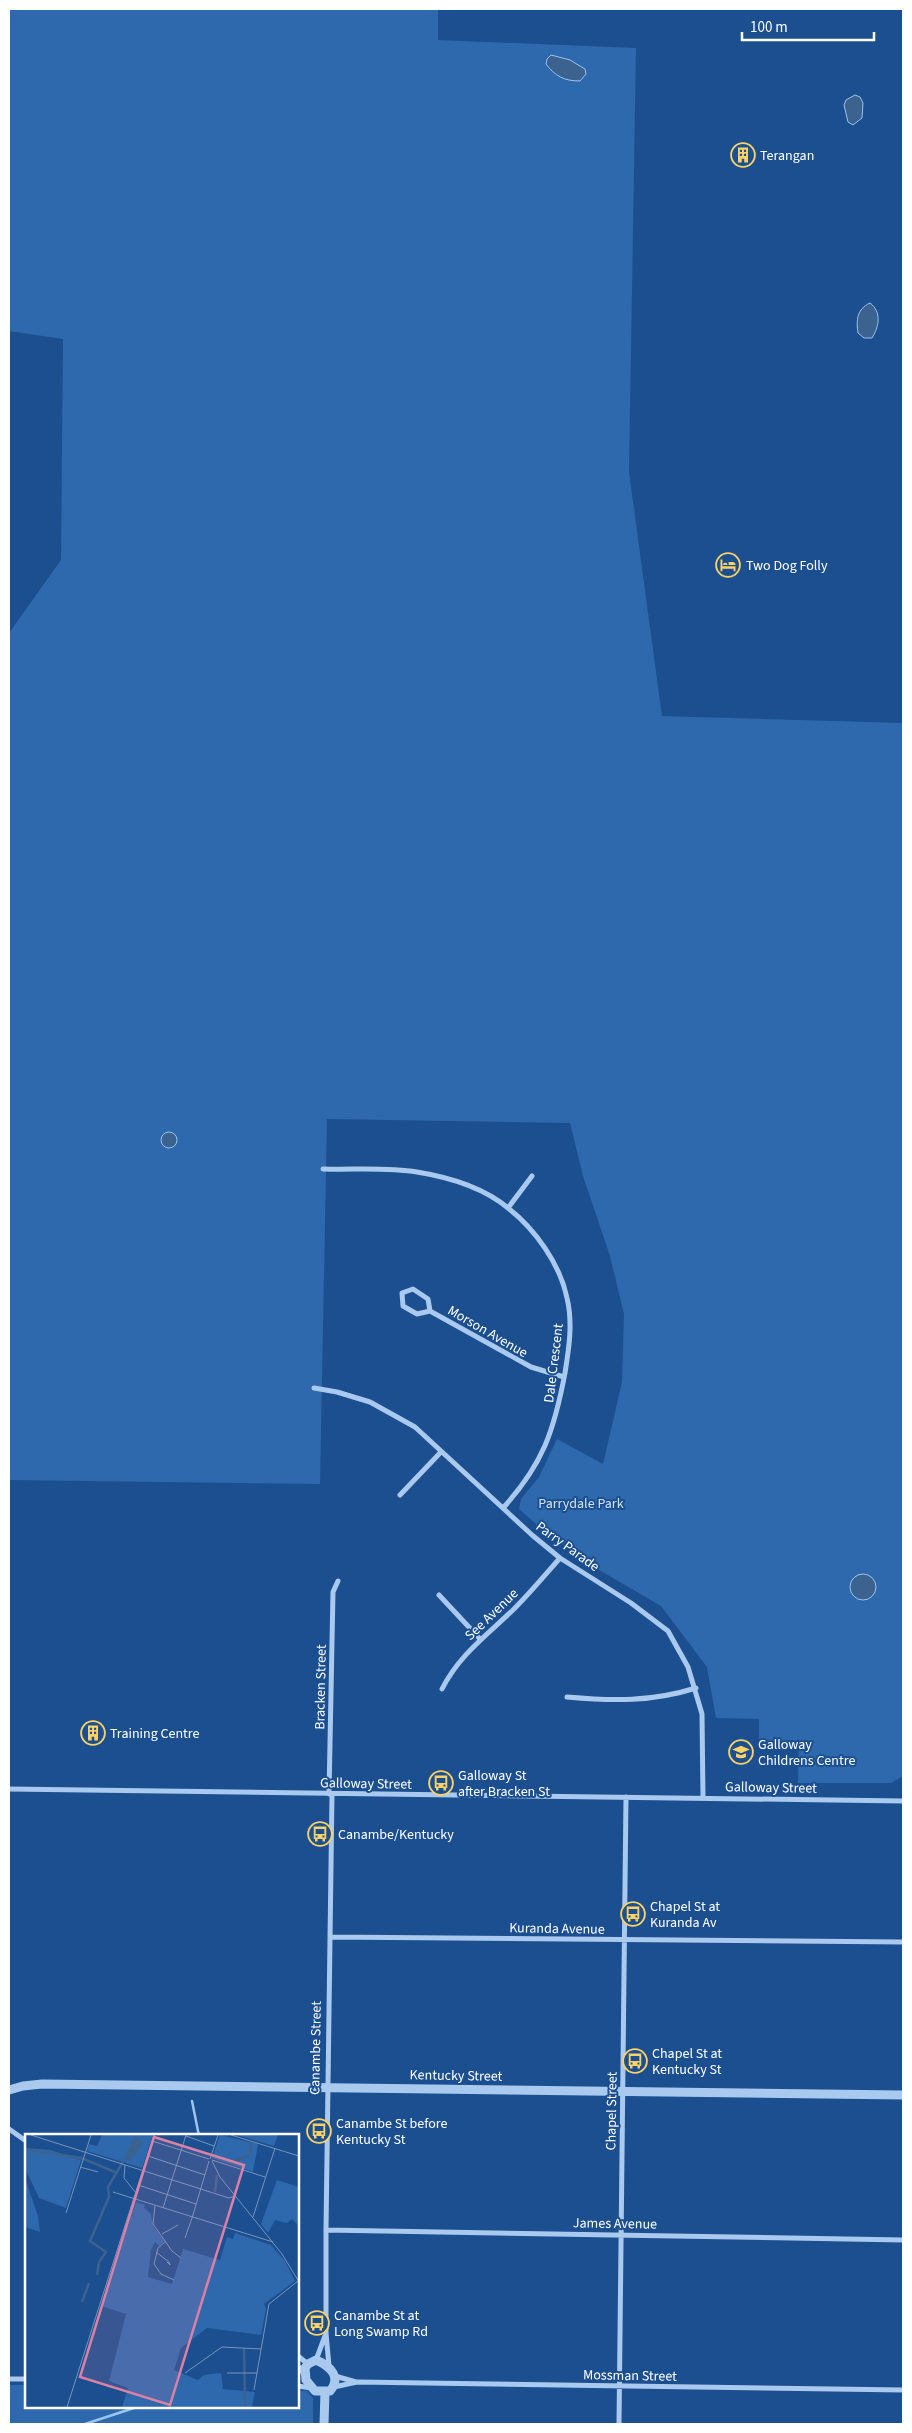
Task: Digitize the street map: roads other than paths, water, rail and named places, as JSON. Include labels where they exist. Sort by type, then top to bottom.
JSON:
[{"type":"street","name":"Dale Crescent","points":[[323,1170],[417,1172],[454,1181],[508,1208],[535,1235],[553,1261],[562,1279],[570,1316],[570,1333],[558,1413],[549,1441],[534,1469],[503,1508]]},
{"type":"street","points":[[508,1208],[532,1176]]},
{"type":"street","name":"Morson Avenue","points":[[430,1311],[428,1299],[413,1289],[402,1293],[403,1306],[417,1314],[430,1311],[531,1368],[564,1377]]},
{"type":"street","name":"Parry Parade","points":[[314,1388],[337,1392],[370,1402],[416,1427],[441,1452],[560,1558],[631,1603],[668,1631],[688,1667],[696,1688],[702,1714],[703,1798]]},
{"type":"street","points":[[400,1495],[441,1452]]},
{"type":"street","name":"See Avenue","points":[[442,1689],[452,1670],[480,1639],[514,1609],[560,1558]]},
{"type":"street","name":"Bracken Street","points":[[331,1794],[333,1592],[338,1581]]},
{"type":"street","points":[[439,1595],[480,1639]]},
{"type":"street","points":[[567,1697],[635,1701],[668,1696],[696,1688]]},
{"type":"street","name":"Galloway Street","points":[[9,1789],[903,1801]]},
{"type":"street","name":"Canambe Street","points":[[329,2366],[326,2333],[326,2230],[331,1794]]},
{"type":"street","name":"Chapel Street","points":[[619,2424],[626,1797]]},
{"type":"street","name":"Kuranda Avenue","points":[[330,1937],[903,1942]]},
{"type":"street","name":"Kentucky Street","points":[[9,2090],[42,2084],[903,2095]]},
{"type":"street","points":[[9,2129],[25,2141]]},
{"type":"street","name":"James Avenue","points":[[326,2230],[903,2240]]},
{"type":"street","name":"Canambe Street","points":[[312,2362],[326,2333]]},
{"type":"street","points":[[299,2356],[329,2366],[335,2376],[334,2387],[330,2391],[325,2392],[299,2386]]},
{"type":"street","points":[[312,2362],[303,2378],[313,2389],[324,2421]]},
{"type":"street","name":"Mossman Street","points":[[335,2376],[357,2382]]},
{"type":"street","points":[[9,2379],[25,2379]]},
{"type":"street","name":"Mossman Street","points":[[334,2387],[357,2382],[903,2390]]},
{"type":"street","points":[[324,2421],[325,2392]]},
{"type":"waterway","points":[[192,2101],[199,2134]]},
{"type":"waterway","points":[[85,2424],[134,2408]]},
{"type":"place","name":"Terangan","points":[[743,155]]},
{"type":"place","name":"Two Dog Folly","points":[[728,565]]},
{"type":"place","name":"Training Centre","points":[[93,1733]]},
{"type":"place","name":"Galloway Childrens Centre","points":[[741,1752]]},
{"type":"place","name":"Galloway St after Bracken St","points":[[441,1783]]},
{"type":"place","name":"Canambe/Kentucky","points":[[320,1834]]},
{"type":"place","name":"Chapel St at Kuranda Av","points":[[633,1914]]},
{"type":"place","name":"Chapel St at Kentucky St","points":[[635,2061]]},
{"type":"place","name":"Canambe St before Kentucky St","points":[[319,2131]]},
{"type":"place","name":"Canambe St at Long Swamp Rd","points":[[317,2323]]},
{"type":"park label","name":"Parrydale Park","points":[[581,1503]]}]
